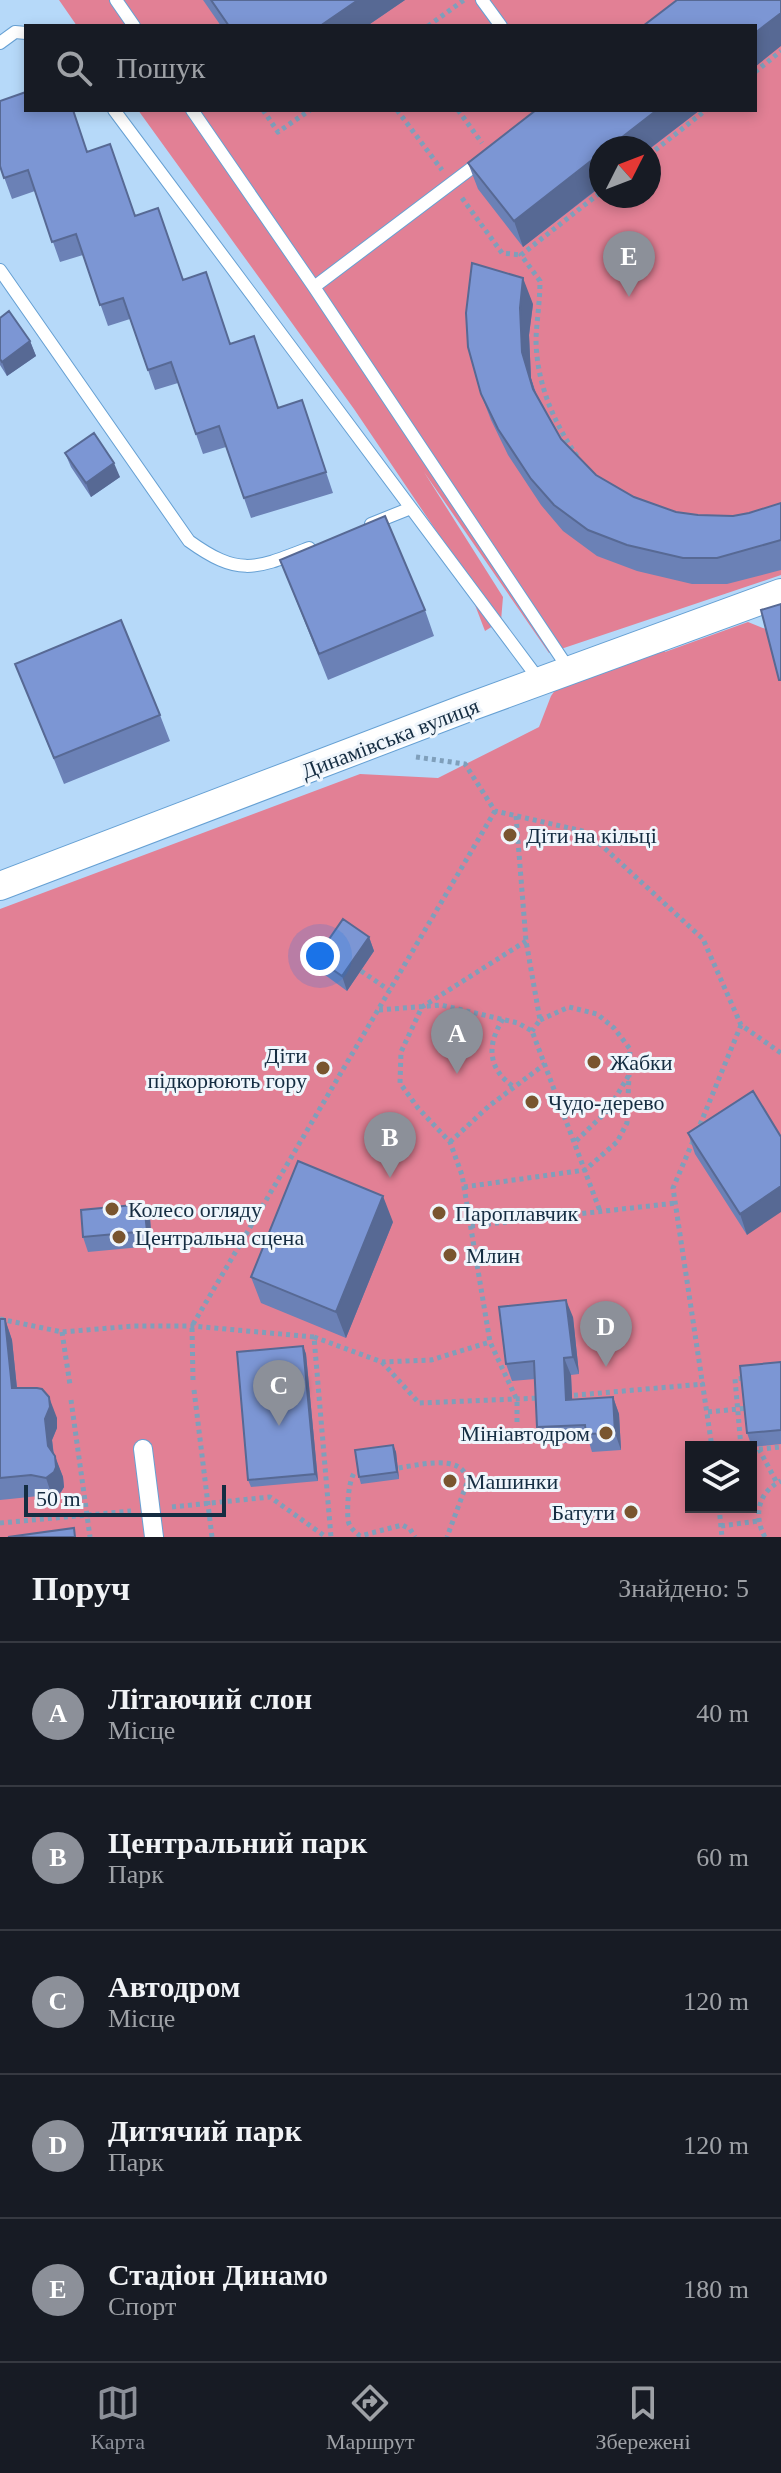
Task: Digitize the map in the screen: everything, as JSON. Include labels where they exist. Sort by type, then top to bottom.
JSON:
[{"type":"street","name":"Динамівська вулиця","points":[[0,886],[781,593]]},
{"type":"street","points":[[143,1449],[154,1537]]},
{"type":"lane","points":[[116,0],[133,24]]},
{"type":"lane","points":[[482,0],[500,24]]},
{"type":"lane","points":[[0,43],[15,32],[24,33]]},
{"type":"lane","points":[[115,112],[540,681]]},
{"type":"lane","points":[[193,112],[570,671]]},
{"type":"lane","points":[[314,287],[490,154]]},
{"type":"lane","points":[[0,270],[189,541],[213,558],[247,567],[275,561],[316,545]]},
{"type":"lane","points":[[357,529],[411,508]]},
{"type":"path","points":[[431,24],[464,0]]},
{"type":"path","points":[[757,70],[781,51]]},
{"type":"path","points":[[264,112],[278,132],[307,112]]},
{"type":"path","points":[[398,112],[502,253],[521,255],[589,201]]},
{"type":"path","points":[[459,112],[490,154]]},
{"type":"path","points":[[661,146],[703,112]]},
{"type":"path","points":[[521,255],[540,281],[536,339],[543,388],[558,424],[577,457]]},
{"type":"path","points":[[412,757],[465,764],[495,811],[587,832],[703,939],[741,1025],[781,1053]]},
{"type":"path","points":[[193,1380],[192,1326],[495,811]]},
{"type":"path","points":[[516,816],[526,941],[540,1020]]},
{"type":"path","points":[[517,1422],[517,1400],[490,1342],[464,1187],[450,1142],[418,1108],[400,1083],[401,1052],[422,1007],[526,941]]},
{"type":"path","points":[[361,971],[389,990]]},
{"type":"path","points":[[378,1010],[441,1005],[518,1023],[532,1031],[600,1211]]},
{"type":"path","points":[[464,1187],[585,1170],[617,1142],[627,1123],[630,1049],[614,1028],[597,1014],[569,1007],[540,1020],[532,1031]]},
{"type":"path","points":[[503,1019],[493,1038],[492,1055],[503,1079],[514,1087]]},
{"type":"path","points":[[711,1441],[673,1188],[741,1025]]},
{"type":"path","points":[[450,1142],[545,1064]]},
{"type":"path","points":[[574,1143],[608,1110],[629,1075]]},
{"type":"path","points":[[471,1226],[676,1203]]},
{"type":"path","points":[[0,1319],[62,1332],[134,1326],[192,1326],[314,1337],[382,1362],[431,1360],[490,1342]]},
{"type":"path","points":[[62,1332],[70,1385]]},
{"type":"path","points":[[314,1337],[328,1537]]},
{"type":"path","points":[[382,1362],[419,1403],[548,1397]]},
{"type":"path","points":[[740,1441],[735,1379],[750,1377]]},
{"type":"path","points":[[563,1396],[704,1384]]},
{"type":"path","points":[[194,1390],[212,1537]]},
{"type":"path","points":[[71,1400],[90,1537]]},
{"type":"path","points":[[708,1412],[748,1408]]},
{"type":"path","points":[[765,1537],[758,1521],[759,1505],[764,1494],[779,1482],[759,1449],[781,1447]]},
{"type":"path","points":[[377,1471],[447,1463],[457,1464],[463,1469],[467,1474],[467,1483],[447,1537]]},
{"type":"path","points":[[367,1472],[354,1473],[350,1479],[348,1522],[354,1531],[360,1536],[369,1535],[402,1525],[410,1529],[415,1537]]},
{"type":"path","points":[[0,1523],[270,1497],[328,1537]]},
{"type":"path","points":[[720,1513],[722,1537]]},
{"type":"path","points":[[721,1526],[758,1521]]},
{"type":"shaded area","points":[[59,0],[781,0],[781,575],[549,653],[424,472],[503,597],[501,621],[485,631],[460,566],[354,409],[139,112],[757,112],[757,24],[76,24]]},
{"type":"shaded area","points":[[748,622],[768,630],[781,678],[781,1537],[0,1537],[0,909],[360,774],[438,778],[539,727],[558,686],[666,645],[665,652]]},
{"type":"building","points":[[211,0],[358,0],[323,24],[228,24]]},
{"type":"building","points":[[677,0],[781,0],[781,13],[757,31],[757,24],[646,24]]},
{"type":"building","points":[[24,93],[24,112],[74,112],[87,152],[110,144],[135,216],[158,208],[183,280],[206,272],[230,344],[254,336],[278,408],[302,400],[326,472],[244,498],[219,426],[196,434],[171,362],[148,370],[123,298],[100,305],[76,234],[52,242],[28,170],[4,178],[0,166],[0,101]]},
{"type":"building","points":[[533,112],[654,112],[623,136],[589,136],[589,162],[514,221],[468,163]]},
{"type":"building","points":[[472,263],[523,278],[520,308],[522,352],[533,389],[561,439],[596,475],[634,497],[676,512],[733,516],[781,503],[781,540],[717,558],[683,558],[627,545],[588,530],[554,505],[531,479],[498,429],[481,394],[468,347],[466,313]]},
{"type":"building","points":[[9,311],[30,341],[2,362],[0,318]]},
{"type":"building","points":[[94,433],[114,463],[86,483],[65,453]]},
{"type":"building","points":[[385,516],[425,610],[319,654],[280,560]]},
{"type":"building","points":[[781,604],[781,680],[779,680],[761,610]]},
{"type":"building","points":[[121,620],[160,715],[54,758],[15,664]]},
{"type":"building","points":[[343,919],[369,937],[342,976],[316,958]]},
{"type":"building","points":[[753,1091],[781,1137],[781,1186],[740,1214],[688,1133]]},
{"type":"building","points":[[298,1161],[383,1196],[336,1312],[251,1277]]},
{"type":"building","points":[[144,1204],[147,1231],[83,1237],[81,1210]]},
{"type":"building","points":[[566,1300],[573,1357],[564,1358],[566,1400],[613,1397],[615,1433],[586,1434],[585,1425],[537,1427],[534,1361],[506,1364],[499,1307]]},
{"type":"building","points":[[0,1319],[5,1319],[12,1388],[42,1389],[49,1397],[50,1407],[45,1419],[48,1446],[55,1456],[56,1467],[46,1478],[31,1475],[0,1478]]},
{"type":"building","points":[[303,1346],[315,1474],[248,1480],[237,1352]]},
{"type":"building","points":[[781,1362],[781,1430],[747,1433],[740,1366]]},
{"type":"building","points":[[393,1445],[397,1472],[359,1477],[355,1450]]},
{"type":"building","points":[[74,1528],[75,1537],[8,1537]]},
{"type":"place","name":"Стадіон Динамо","points":[[629,297]]},
{"type":"place","name":"Діти на кільці","points":[[510,835]]},
{"type":"place","name":"Жабки","points":[[594,1062]]},
{"type":"place","name":"Діти підкорюють гору","points":[[323,1068]]},
{"type":"place","name":"Літаючий слон","points":[[457,1074]]},
{"type":"place","name":"Чудо-дерево","points":[[532,1102]]},
{"type":"place","name":"Центральний парк","points":[[390,1178]]},
{"type":"place","name":"Колесо огляду","points":[[112,1209]]},
{"type":"place","name":"Пароплавчик","points":[[439,1213]]},
{"type":"place","name":"Центральна сцена","points":[[119,1237]]},
{"type":"place","name":"Млин","points":[[450,1255]]},
{"type":"place","name":"Дитячий парк","points":[[606,1367]]},
{"type":"place","name":"Автодром","points":[[279,1426]]},
{"type":"place","name":"Мініавтодром","points":[[606,1433]]},
{"type":"place","name":"Машинки","points":[[450,1481]]},
{"type":"place","name":"Батути","points":[[631,1512]]}]
